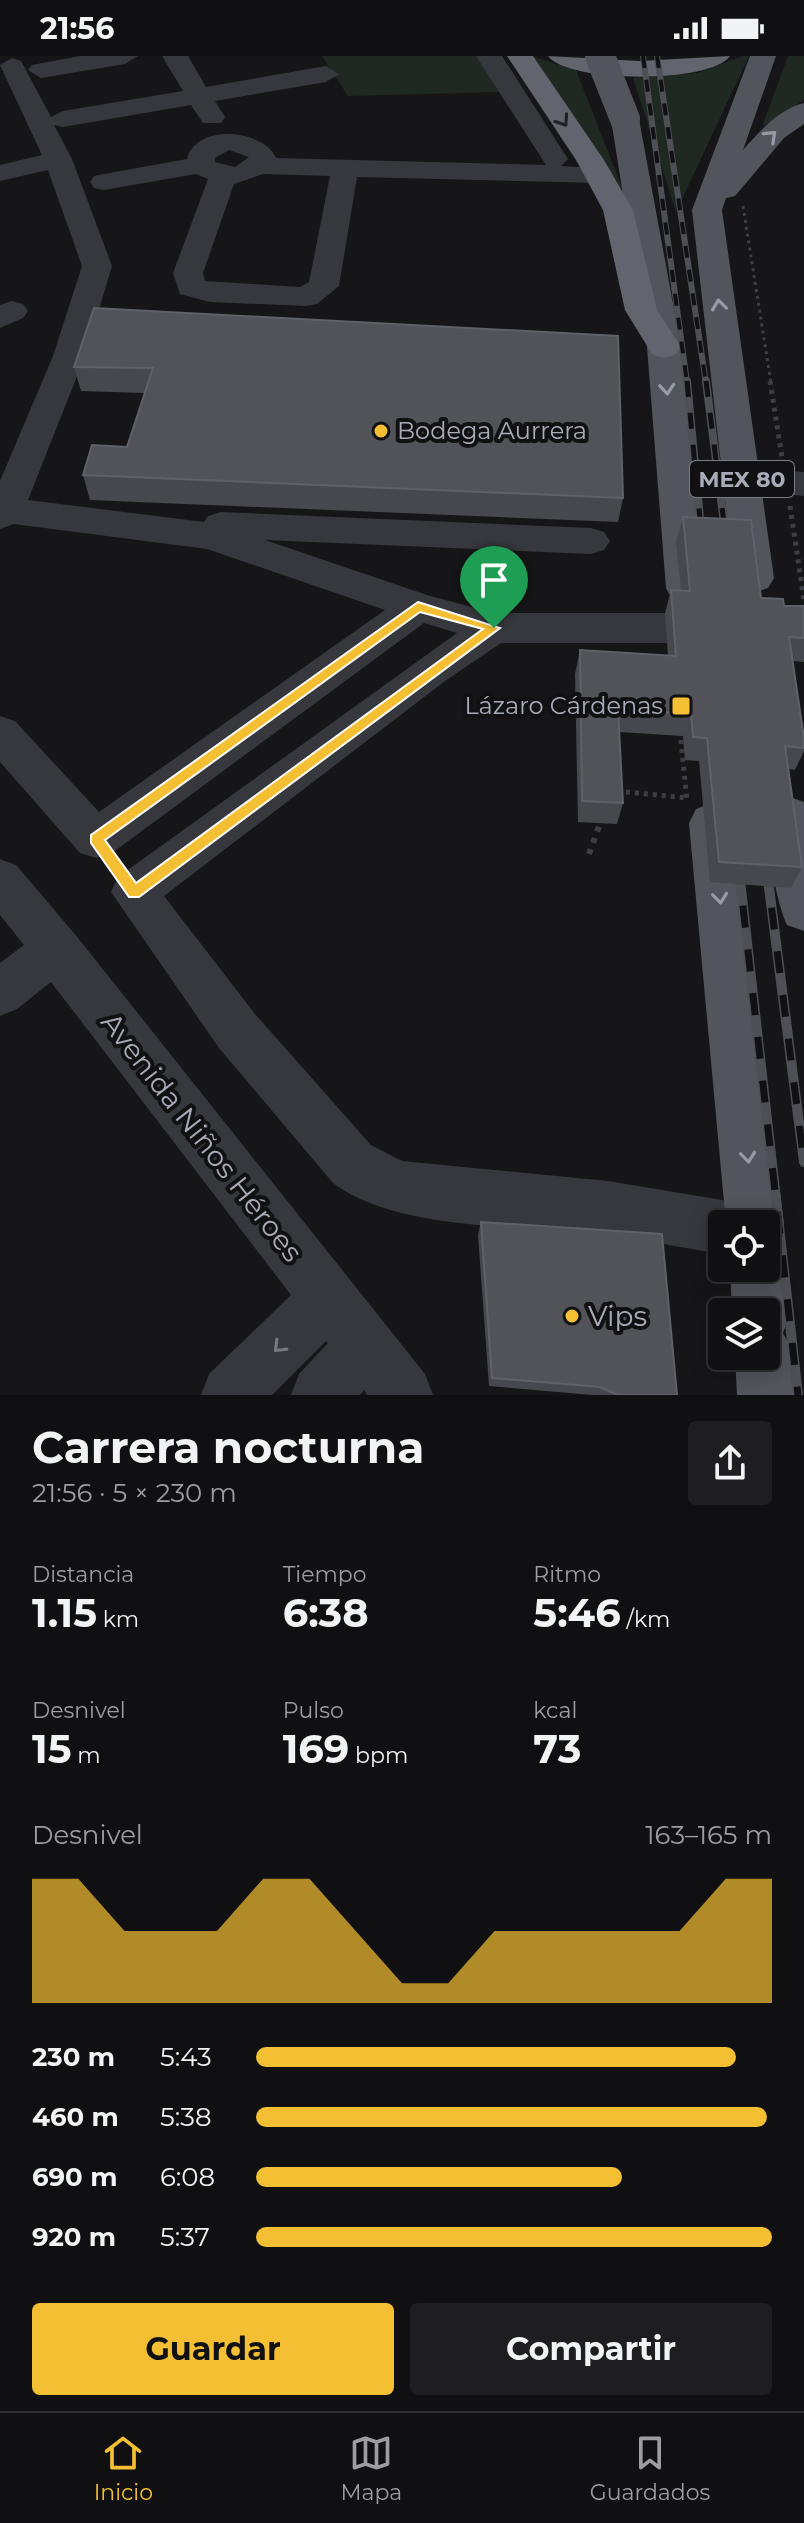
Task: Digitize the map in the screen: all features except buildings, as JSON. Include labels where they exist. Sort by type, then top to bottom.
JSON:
[{"type":"highway","points":[[520,56],[618,210],[641,310],[664,347]]},
{"type":"highway","points":[[561,56],[635,68],[671,67],[717,56]]},
{"type":"main road","name":"MEX 80","points":[[600,56],[625,119],[664,347],[692,644]]},
{"type":"main road","name":"MEX 80","points":[[759,618],[707,210],[763,56]]},
{"type":"main road","points":[[707,210],[774,132],[804,111]]},
{"type":"main road","points":[[785,787],[804,909]]},
{"type":"main road","points":[[694,799],[753,1210]]},
{"type":"main road","points":[[766,1370],[768,1395]]},
{"type":"street","points":[[125,56],[26,68],[97,266],[69,356],[2,513],[112,521],[591,541]]},
{"type":"street","points":[[175,56],[227,142]]},
{"type":"street","points":[[489,56],[554,159]]},
{"type":"street","points":[[63,119],[326,74]]},
{"type":"street","points":[[345,168],[324,286],[306,297],[210,293],[191,287],[188,273],[212,170],[201,155],[211,147],[227,142],[245,143],[259,157],[345,168],[554,159],[594,168]]},
{"type":"street","points":[[259,157],[594,168]]},
{"type":"street","points":[[104,182],[212,170],[246,173],[259,157]]},
{"type":"street","points":[[0,173],[58,159]]},
{"type":"street","points":[[742,479],[795,483]]},
{"type":"street","points":[[112,521],[209,536],[418,607],[494,628],[692,644]]},
{"type":"street","points":[[96,839],[418,607]]},
{"type":"street","points":[[134,892],[419,679],[494,628]]},
{"type":"street","points":[[0,733],[96,839],[237,1031],[352,1164],[368,1176],[402,1188],[608,1208],[708,1225]]},
{"type":"street","name":"Avenida Niños Héroes","points":[[0,879],[404,1395]]},
{"type":"street","points":[[0,993],[57,948]]},
{"type":"street","points":[[230,1395],[327,1299]]},
{"type":"street","points":[[320,1395],[365,1346]]},
{"type":"path","points":[[747,194],[743,205],[795,483],[804,600]]},
{"type":"path","points":[[612,791],[694,799],[679,719]]},
{"type":"path","points":[[589,854],[607,803]]},
{"type":"shaded area","points":[[322,56],[478,56],[500,92],[348,96]]},
{"type":"shaded area","points":[[531,56],[576,70],[629,205]]},
{"type":"shaded area","points":[[749,56],[676,212],[633,78],[697,73]]},
{"type":"shaded area","points":[[788,56],[804,56],[804,100],[762,127]]},
{"type":"railway","points":[[643,56],[687,383]]},
{"type":"railway","points":[[657,56],[706,383]]},
{"type":"railway","points":[[687,381],[702,540]]},
{"type":"railway","points":[[706,381],[726,539]]},
{"type":"railway","points":[[738,862],[798,1395]]},
{"type":"railway","points":[[766,864],[804,1162]]},
{"type":"place","name":"Bodega Aurrera","points":[[381,431]]},
{"type":"place","name":"Lázaro Cárdenas","points":[[681,706]]},
{"type":"place","name":"Vips","points":[[572,1316]]},
{"type":"route","points":[[418,607],[494,628],[431,670],[134,892],[96,839],[418,607]]}]
